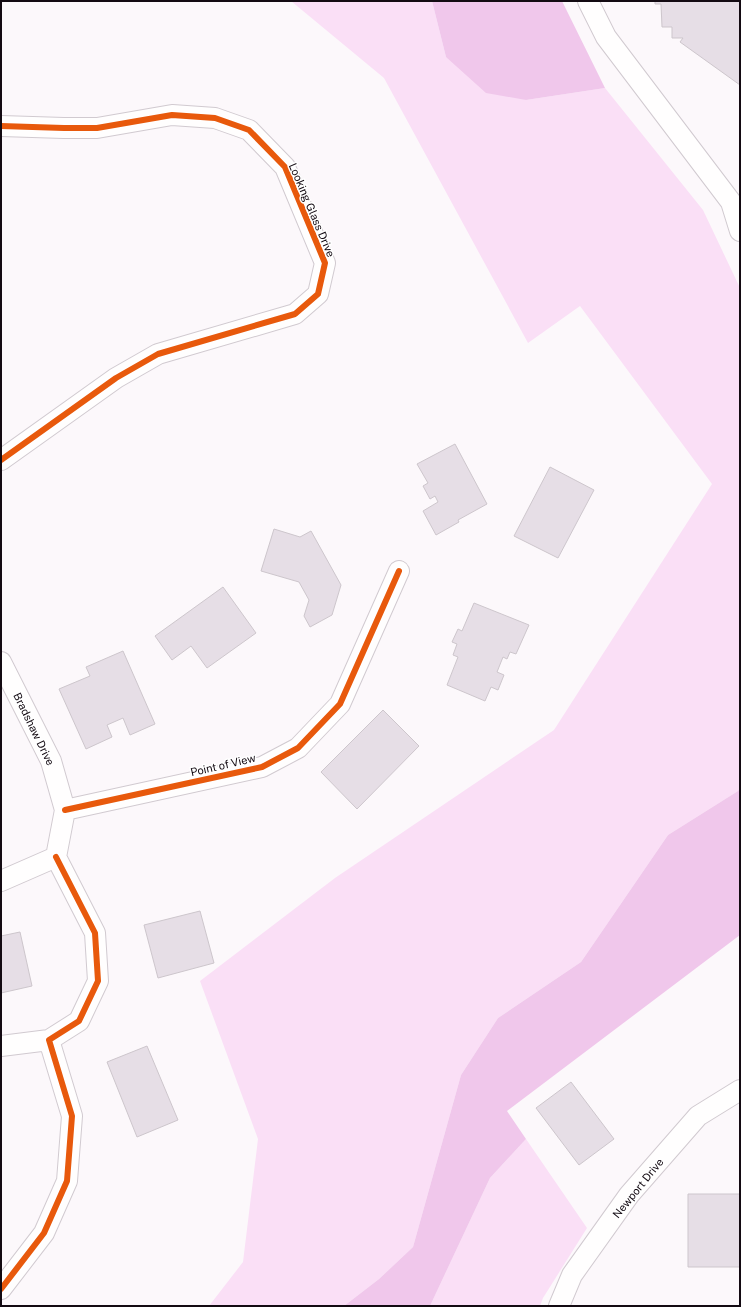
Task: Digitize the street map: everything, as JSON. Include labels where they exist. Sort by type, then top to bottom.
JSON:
[{"type":"street","points":[[588,1],[606,37],[732,202],[740,231]]},
{"type":"street","name":"Looking Glass Drive","points":[[1,126],[97,128],[172,115],[215,118],[249,130],[285,167],[326,263],[318,294],[295,314],[158,354],[116,378],[1,460]]},
{"type":"street","name":"Point of View","points":[[65,810],[262,767],[298,748],[340,704],[399,571]]},
{"type":"street","name":"Bradshaw Drive","points":[[1,662],[51,762],[65,810],[56,857]]},
{"type":"street","points":[[1,881],[56,857],[95,933],[98,981],[79,1021],[48,1040],[1,1046]]},
{"type":"street","points":[[1,1289],[44,1233],[67,1181],[72,1116],[48,1040]]},
{"type":"street","name":"Newport Drive","points":[[559,1306],[572,1275],[629,1195],[698,1116],[740,1090]]},
{"type":"shaded area","points":[[291,1],[432,1],[446,57],[526,100],[605,88],[703,210],[740,288],[740,788],[738,791],[668,835],[581,962],[498,1018],[461,1075],[413,1247],[379,1279],[344,1306],[209,1306],[243,1262],[258,1139],[200,981],[335,878],[554,730],[712,484],[580,306],[528,343],[384,78]]},
{"type":"shaded area","points":[[432,1],[562,1],[605,88],[526,100],[486,93],[446,57]]},
{"type":"shaded area","points":[[740,788],[740,935],[507,1111],[526,1139],[490,1178],[430,1306],[344,1306],[379,1279],[413,1247],[461,1075],[498,1018],[581,962],[668,835],[738,791]]},
{"type":"shaded area","points":[[526,1139],[587,1228],[543,1298],[540,1306],[430,1306],[490,1178]]},
{"type":"building","points":[[655,1],[740,1],[740,85],[680,42],[683,38],[672,38],[672,27],[662,27],[661,4],[655,4]]},
{"type":"building","points":[[455,444],[487,504],[458,520],[459,522],[436,535],[423,511],[438,502],[435,496],[430,499],[423,486],[428,483],[417,464]]},
{"type":"building","points":[[550,467],[594,490],[558,558],[514,536]]},
{"type":"building","points":[[274,529],[300,537],[311,531],[341,585],[332,615],[310,627],[304,616],[309,600],[299,582],[261,571]]},
{"type":"building","points":[[223,587],[256,633],[207,668],[191,646],[172,660],[155,636]]},
{"type":"building","points":[[474,603],[529,625],[516,654],[510,652],[507,659],[503,657],[497,672],[504,675],[498,690],[491,687],[485,701],[447,685],[458,657],[453,655],[457,644],[452,642],[458,629],[462,631]]},
{"type":"building","points":[[123,651],[155,724],[130,735],[123,718],[107,725],[112,737],[86,749],[59,689],[90,676],[86,667]]},
{"type":"building","points":[[383,710],[419,746],[357,809],[321,772]]},
{"type":"building","points":[[200,911],[214,963],[158,978],[144,925]]},
{"type":"building","points":[[20,932],[32,986],[1,993],[1,936]]},
{"type":"building","points":[[147,1046],[178,1120],[137,1137],[107,1062]]},
{"type":"building","points":[[571,1082],[614,1139],[579,1165],[536,1108]]},
{"type":"building","points":[[688,1194],[740,1194],[740,1267],[688,1267]]},
{"type":"cycle path","points":[[1,126],[97,128],[172,115],[215,118],[249,130],[285,167],[325,263],[318,294],[295,314],[158,354],[116,378],[1,460]]},
{"type":"cycle path","points":[[65,810],[262,767],[298,748],[340,704],[399,571]]},
{"type":"cycle path","points":[[1,1289],[44,1233],[67,1181],[72,1116],[49,1040],[79,1021],[98,981],[95,933],[56,857]]}]
